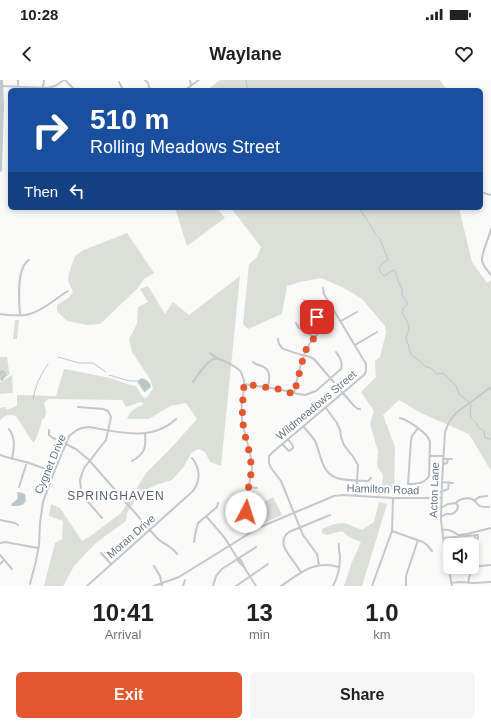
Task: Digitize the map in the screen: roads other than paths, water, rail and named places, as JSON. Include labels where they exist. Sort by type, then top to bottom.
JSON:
[{"type":"highway","points":[[0,170],[2,113],[1,80]]},
{"type":"street","points":[[18,80],[18,86]]},
{"type":"street","points":[[43,88],[44,80]]},
{"type":"street","points":[[1,86],[43,88],[54,87],[64,80],[73,88]]},
{"type":"street","points":[[190,80],[191,85]]},
{"type":"street","points":[[187,88],[199,80]]},
{"type":"street","points":[[119,82],[122,88]]},
{"type":"street","points":[[491,229],[482,260],[483,264],[491,275]]},
{"type":"street","points":[[20,316],[19,282],[24,265],[29,260]]},
{"type":"street","name":"Wildmeadows Street","points":[[319,565],[316,552],[306,540],[281,481],[271,468],[269,456],[364,375],[366,371],[366,364],[324,294],[323,288]]},
{"type":"street","points":[[0,314],[20,316],[28,315],[68,291]]},
{"type":"street","points":[[294,394],[305,351],[319,331],[320,327],[319,322],[308,303],[304,300]]},
{"type":"street","points":[[341,322],[357,312]]},
{"type":"street","points":[[296,323],[299,328],[314,337]]},
{"type":"street","points":[[355,345],[377,332]]},
{"type":"street","points":[[278,339],[282,348],[310,356],[314,359],[330,379],[344,392],[354,406],[358,410],[360,409]]},
{"type":"street","points":[[244,384],[305,395],[313,392],[339,372],[342,364],[336,352]]},
{"type":"street","points":[[210,353],[219,360]]},
{"type":"street","points":[[193,382],[209,362],[214,359],[232,365],[240,371],[243,376],[244,384],[242,414],[251,462],[246,512],[256,529]]},
{"type":"street","points":[[253,362],[264,367],[268,371],[270,378],[268,388]]},
{"type":"street","name":"Acton Lane","points":[[443,538],[441,492],[444,436],[446,428],[454,415],[491,387]]},
{"type":"street","points":[[78,407],[103,408],[108,411],[111,417],[109,431],[105,442],[89,460],[80,477],[81,490],[84,496],[102,518]]},
{"type":"street","points":[[326,408],[338,423],[344,445],[358,465],[356,496]]},
{"type":"street","points":[[400,418],[418,428],[429,438],[430,442],[429,473],[427,480],[420,484],[408,484],[411,440],[418,428]]},
{"type":"street","name":"Cygnet Drive","points":[[30,584],[40,542],[40,523],[43,502],[69,436],[82,428],[89,427],[126,433],[145,433],[158,430],[171,424],[176,419]]},
{"type":"street","points":[[303,426],[314,441],[324,468],[328,474],[338,478],[357,480],[368,481],[371,478]]},
{"type":"street","points":[[9,430],[14,437],[15,443],[12,458]]},
{"type":"street","points":[[49,430],[49,435],[76,449],[89,460],[161,542],[177,554]]},
{"type":"street","points":[[132,461],[140,455],[145,447],[145,433]]},
{"type":"street","points":[[282,444],[288,451],[290,451],[294,447],[288,439]]},
{"type":"street","points":[[0,455],[27,462],[54,472]]},
{"type":"street","points":[[430,456],[452,459]]},
{"type":"street","name":"Moran Drive","points":[[87,586],[192,493],[198,482],[199,472],[192,458]]},
{"type":"street","points":[[443,464],[447,463],[448,459]]},
{"type":"street","points":[[19,487],[27,462]]},
{"type":"street","points":[[442,482],[453,483]]},
{"type":"street","points":[[441,492],[448,490],[449,483]]},
{"type":"street","points":[[249,486],[257,488]]},
{"type":"street","name":"Hamilton Road","points":[[154,586],[162,585],[177,578],[256,529],[334,496],[441,498]]},
{"type":"street","points":[[441,508],[448,504],[456,503],[460,500],[474,500],[479,497],[487,496]]},
{"type":"street","points":[[372,586],[392,531],[393,498]]},
{"type":"street","points":[[474,500],[482,507],[489,507]]},
{"type":"street","points":[[194,542],[198,523],[217,507],[218,503]]},
{"type":"street","points":[[441,517],[456,511],[458,506],[456,503]]},
{"type":"street","points":[[235,520],[246,512]]},
{"type":"street","points":[[301,573],[286,550],[283,542],[284,536],[287,532],[330,514]]},
{"type":"street","points":[[206,516],[241,560],[256,586]]},
{"type":"street","points":[[0,520],[18,525]]},
{"type":"street","points":[[442,530],[452,531],[458,535],[491,528]]},
{"type":"street","points":[[392,531],[418,540],[432,551]]},
{"type":"street","points":[[443,538],[474,535]]},
{"type":"street","points":[[406,586],[406,576],[418,540]]},
{"type":"street","points":[[0,543],[5,542],[39,548]]},
{"type":"street","points":[[333,586],[336,581],[340,560],[339,544]]},
{"type":"street","points":[[213,586],[219,572],[256,547]]},
{"type":"street","points":[[101,554],[111,564]]},
{"type":"street","points":[[0,555],[12,569]]},
{"type":"street","points":[[0,564],[4,560]]},
{"type":"street","points":[[236,586],[268,564]]},
{"type":"street","points":[[281,586],[309,568],[319,565],[339,567]]},
{"type":"street","points":[[479,567],[491,565]]},
{"type":"street","points":[[154,566],[160,575],[162,585]]},
{"type":"street","name":"Acton Lane","points":[[449,574],[452,586]]},
{"type":"street","points":[[468,583],[470,574]]},
{"type":"street","points":[[183,586],[185,580]]},
{"type":"street","points":[[451,583],[491,582]]},
{"type":"waterway","points":[[246,80],[248,88]]},
{"type":"waterway","points":[[360,210],[375,234],[380,239],[388,260],[381,265],[380,271],[384,276],[393,270],[395,271],[402,289],[402,295],[407,302],[403,313],[409,329],[406,339],[411,354],[437,374],[443,373],[456,386],[459,394],[469,402],[471,406],[471,418],[479,428],[484,431],[485,438],[491,439]]},
{"type":"waterway","points":[[58,357],[79,363],[93,363],[106,372]]},
{"type":"waterway","points":[[33,399],[35,389],[48,364]]},
{"type":"waterway","points":[[109,375],[130,381],[137,381]]},
{"type":"district","name":"SPRINGHAVEN","points":[[116,496]]}]
